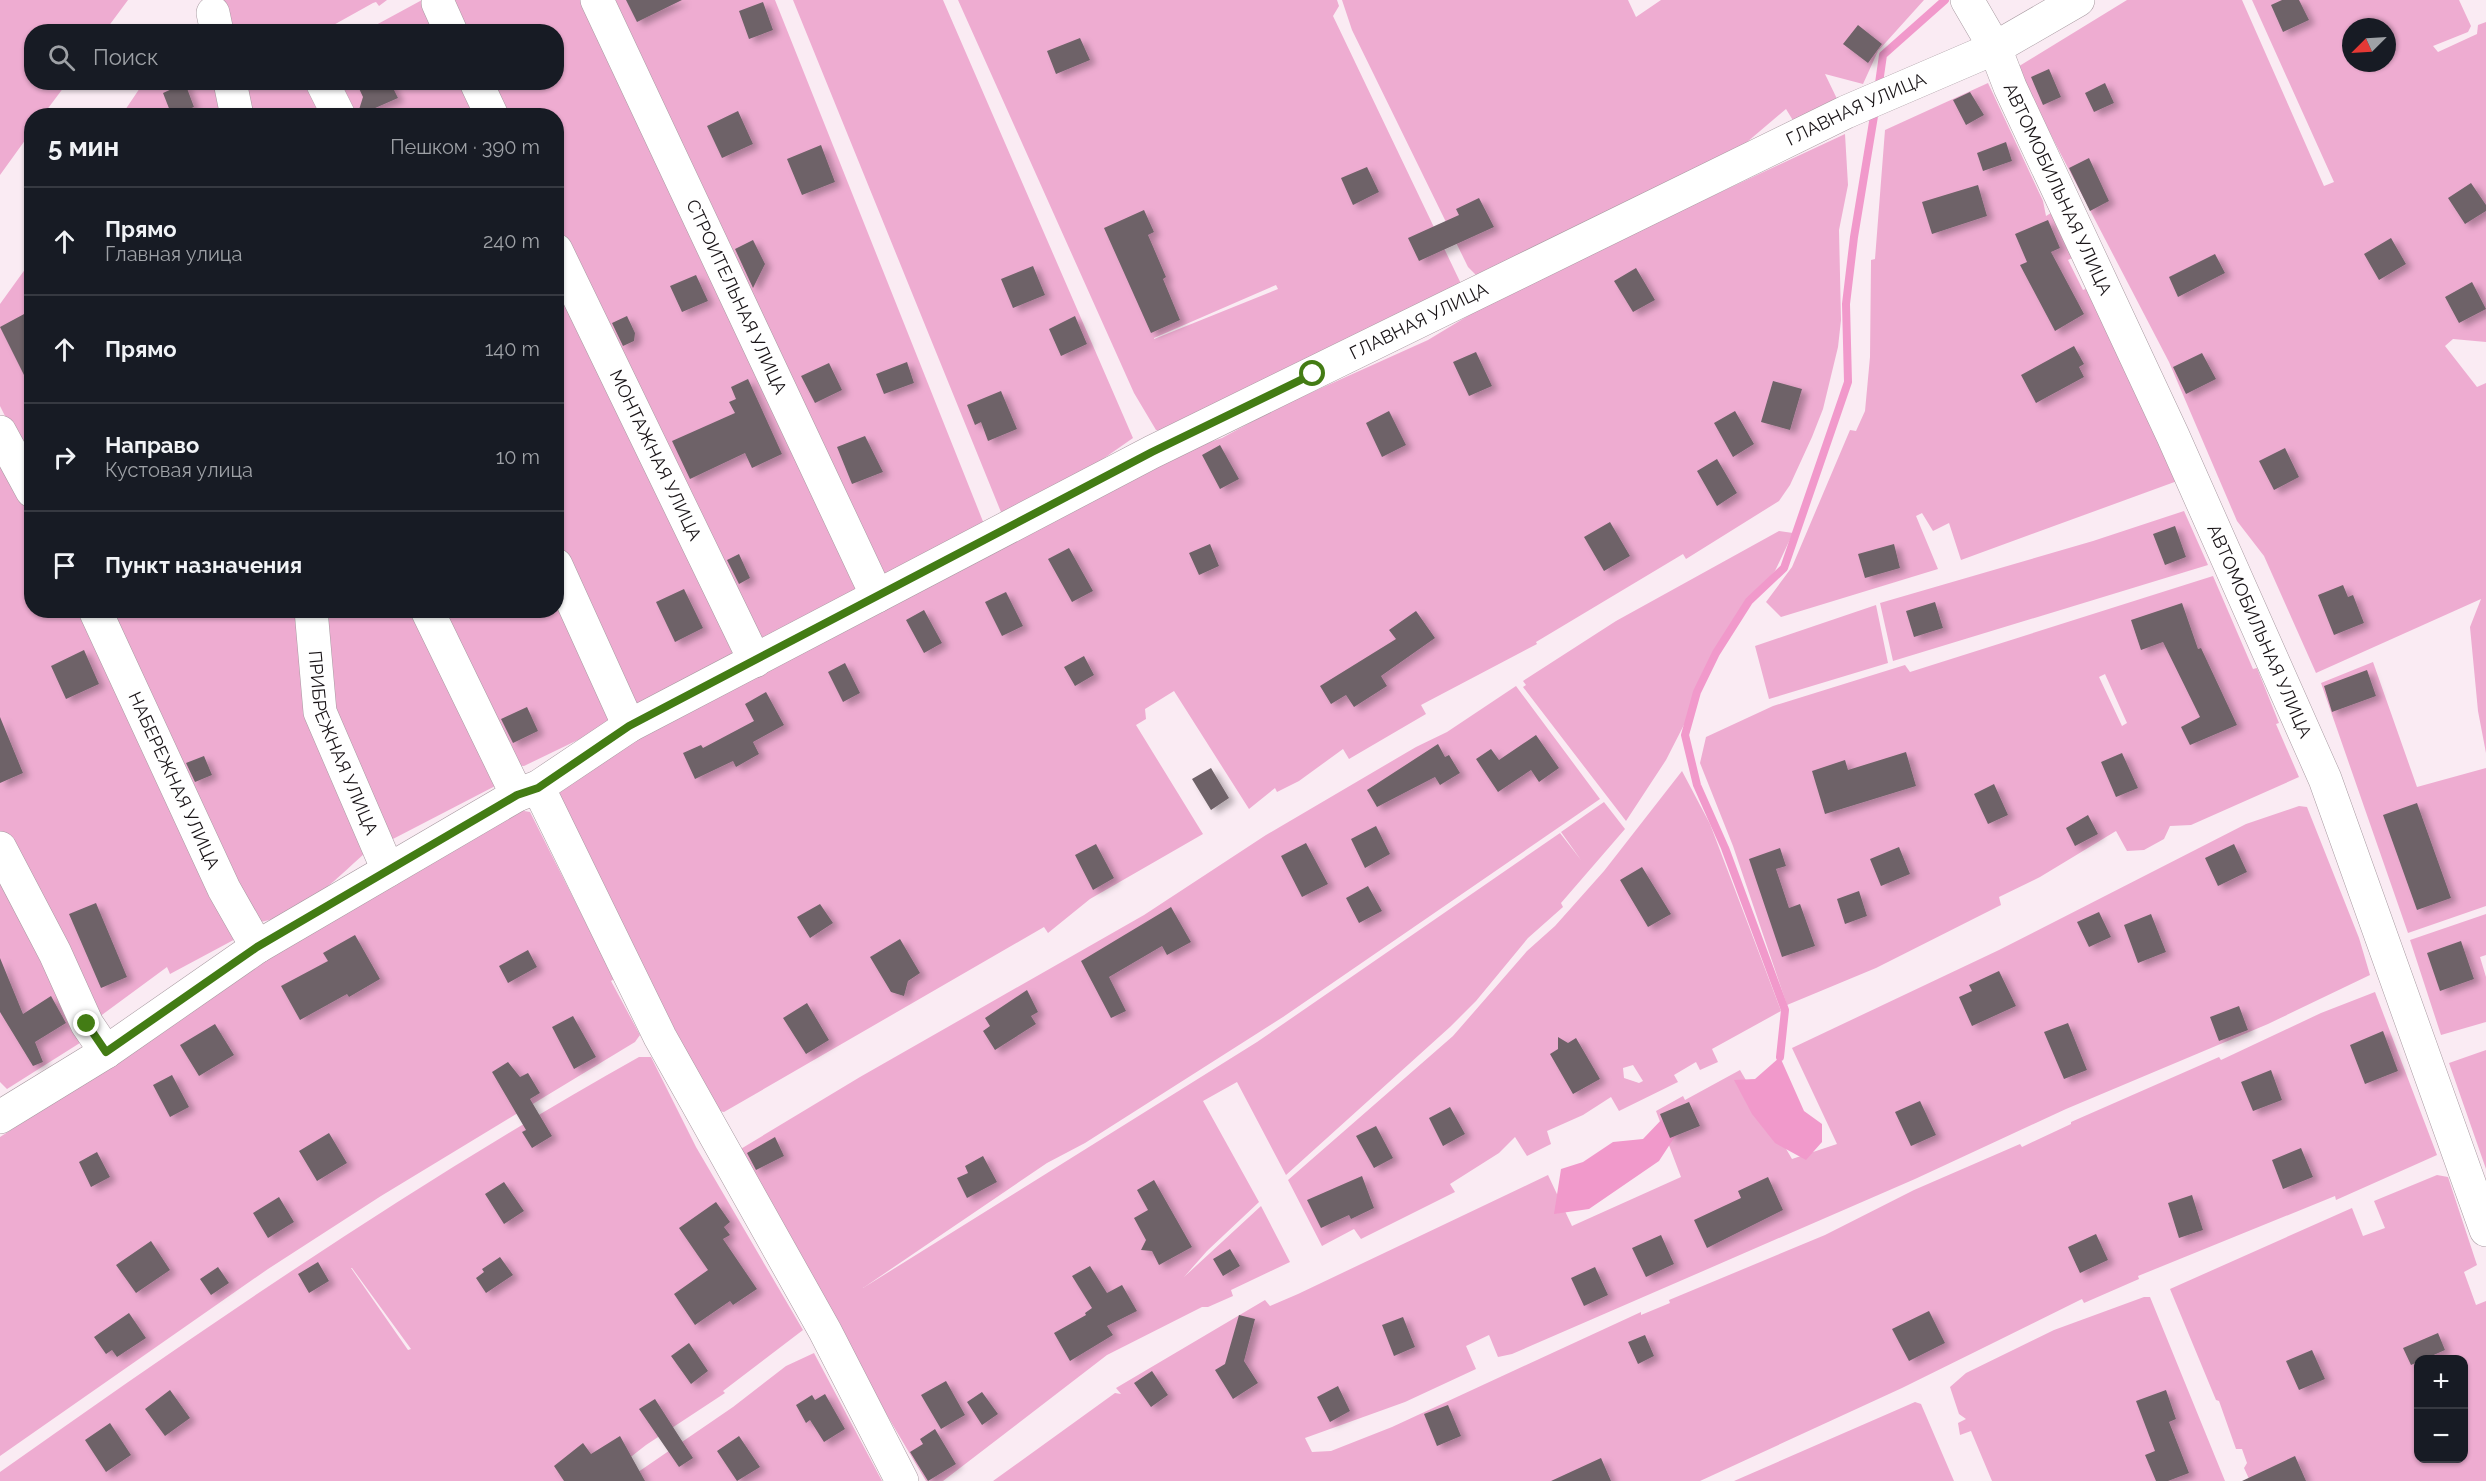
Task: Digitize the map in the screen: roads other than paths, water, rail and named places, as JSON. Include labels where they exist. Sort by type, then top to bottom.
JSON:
[{"type":"street","name":"СТРОИТЕЛЬНАЯ УЛИЦА","points":[[597,0],[877,596]]},
{"type":"street","name":"АВТОМОБИЛЬНАЯ УЛИЦА","points":[[1967,0],[1995,48],[2015,97],[2238,580],[2325,779],[2486,1230]]},
{"type":"street","name":"ГЛАВНАЯ УЛИЦА","points":[[3,1109],[106,1052],[257,947],[527,791],[629,726],[1152,452],[1846,112],[1995,48],[2078,0]]},
{"type":"street","points":[[232,90],[235,108]]},
{"type":"street","points":[[326,90],[335,108]]},
{"type":"street","points":[[480,90],[488,108]]},
{"type":"street","name":"МОНТАЖНАЯ УЛИЦА","points":[[564,267],[755,661]]},
{"type":"street","points":[[0,432],[24,476]]},
{"type":"street","points":[[564,583],[629,726]]},
{"type":"street","name":"НАБЕРЕЖНАЯ УЛИЦА","points":[[99,618],[224,889],[257,947]]},
{"type":"street","name":"ПРИБРЕЖНАЯ УЛИЦА","points":[[312,618],[320,712],[388,870]]},
{"type":"street","points":[[431,618],[660,1037],[825,1331],[902,1481]]},
{"type":"street","points":[[0,848],[55,953],[87,1024],[106,1052]]},
{"type":"waterway","points":[[1878,90],[1883,55],[1945,0]]},
{"type":"waterway","points":[[1780,1057],[1785,1010],[1725,848],[1697,785],[1685,735],[1697,692],[1716,653],[1749,601],[1784,568],[1848,382],[1846,304],[1854,237],[1875,110]]}]
